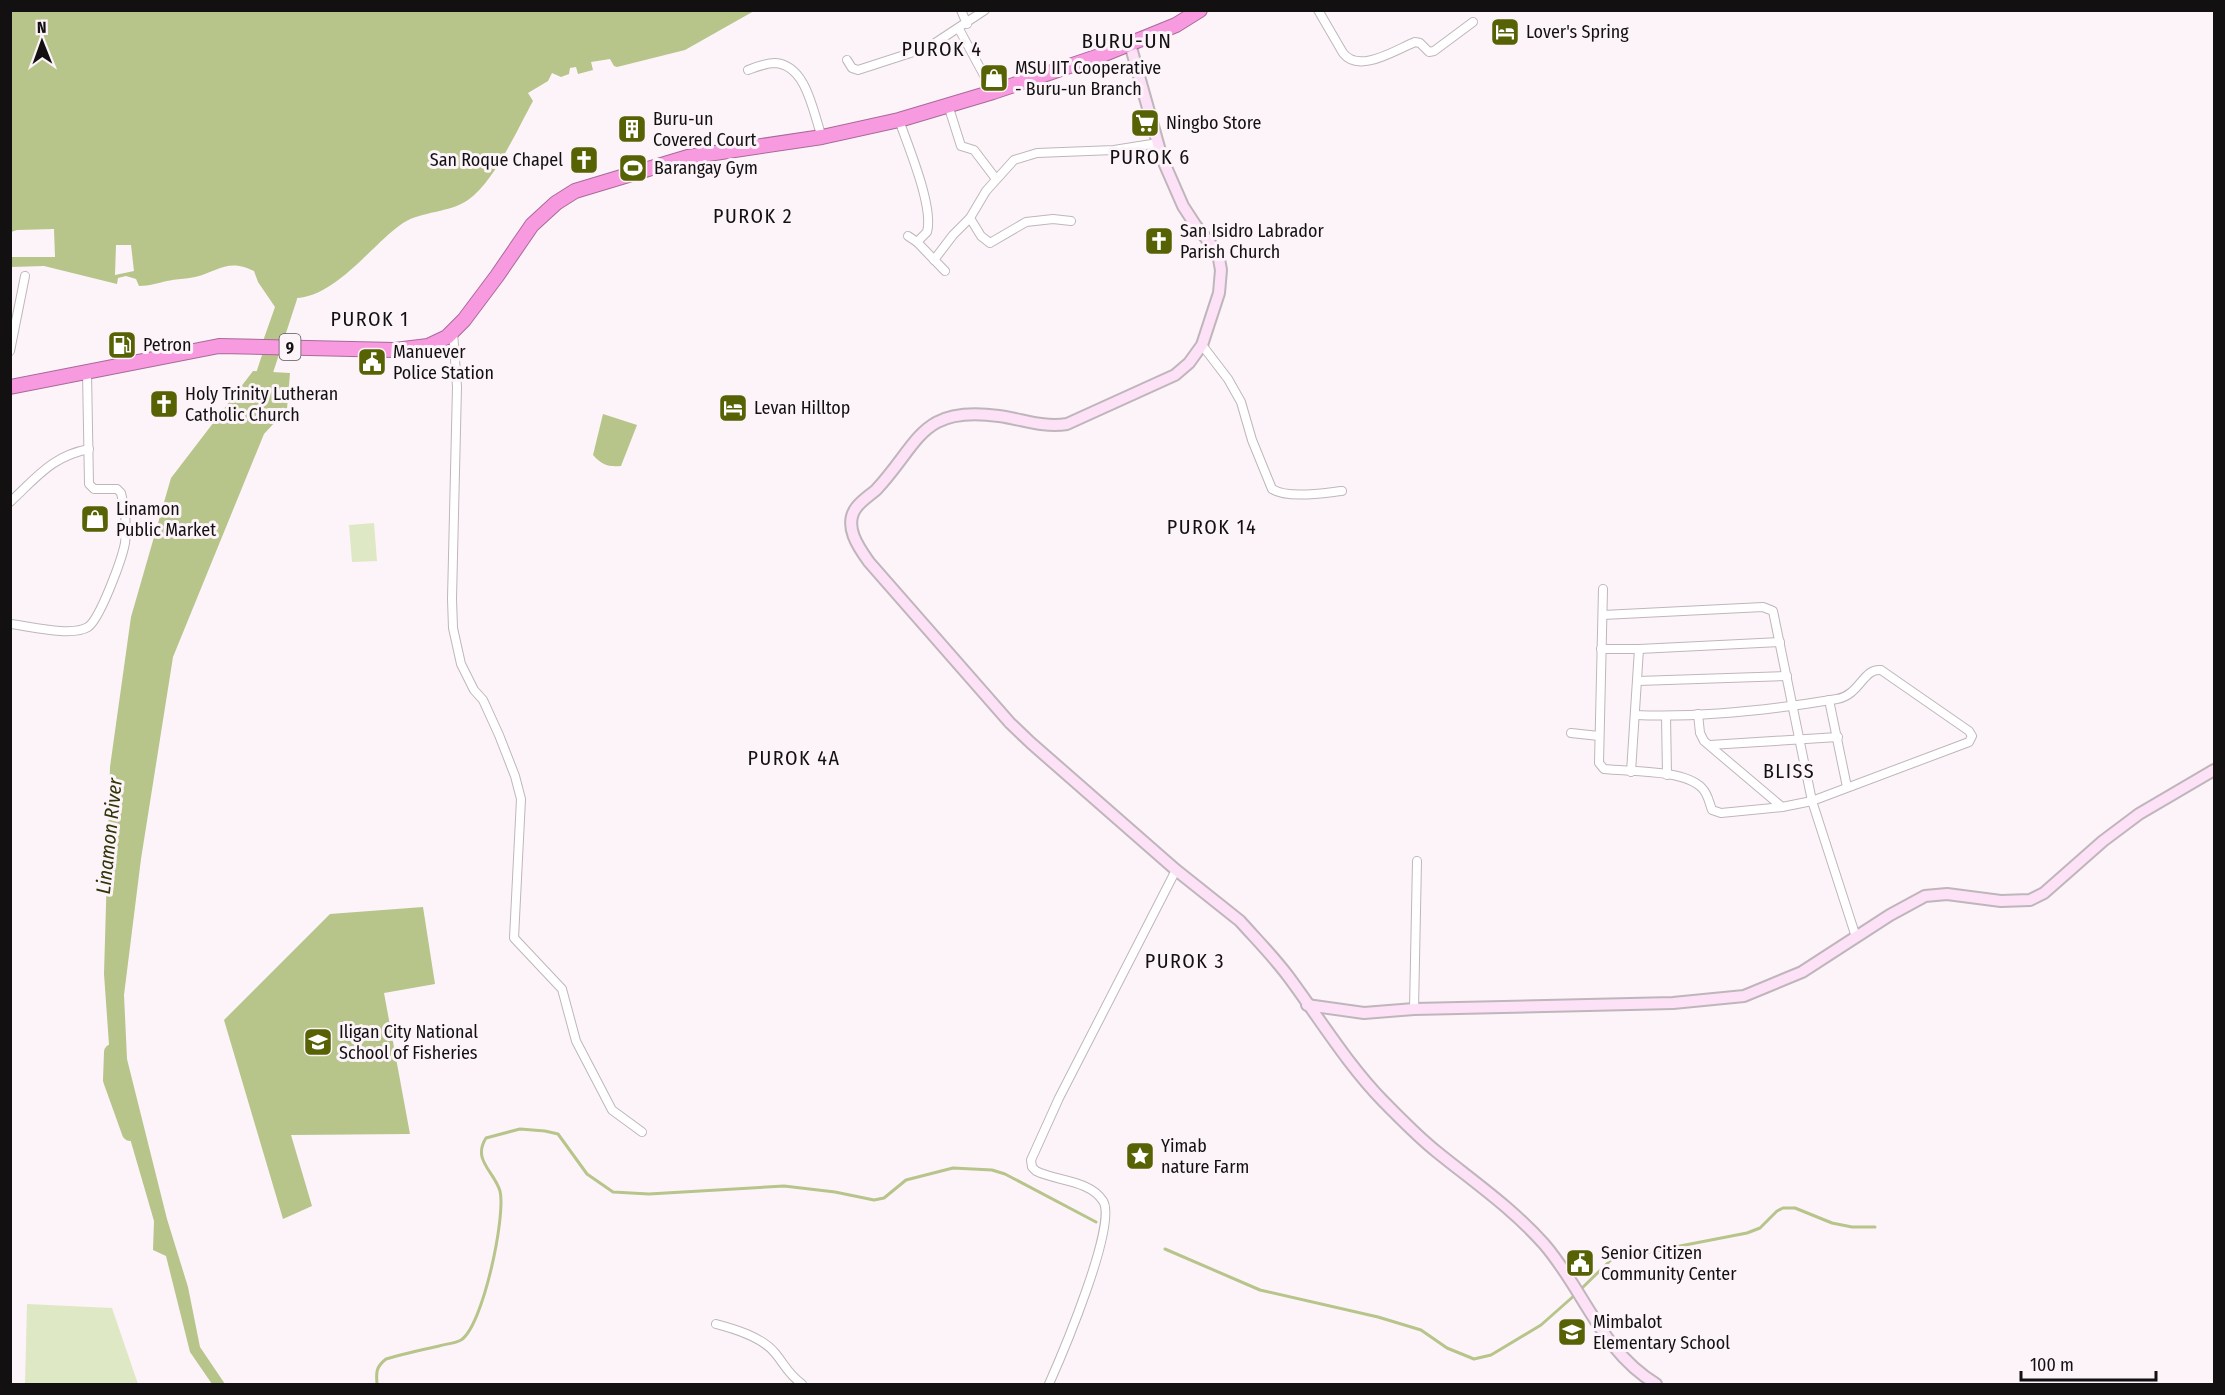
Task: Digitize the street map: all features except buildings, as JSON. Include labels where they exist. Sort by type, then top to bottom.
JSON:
[{"type":"highway","name":"9","points":[[10,387],[231,345],[415,348],[438,342],[464,320],[498,276],[532,225],[556,203],[575,191],[688,157],[822,137],[900,120],[993,92],[1130,44],[1176,25],[1200,10]]},
{"type":"street","points":[[961,10],[967,24]]},
{"type":"street","points":[[847,60],[855,69],[869,67],[929,47],[985,10]]},
{"type":"street","points":[[1318,10],[1342,53],[1353,62],[1372,59],[1415,42],[1420,43],[1428,52],[1434,51],[1473,22]]},
{"type":"street","points":[[959,29],[993,92]]},
{"type":"street","points":[[1130,44],[1162,158],[1183,206],[1214,250],[1221,270],[1219,293],[1202,345],[1189,363],[1175,375],[1066,424],[1047,426],[984,415],[959,416],[938,421],[918,435],[883,482],[857,507],[851,519],[854,537],[869,562],[1010,723],[1176,870],[1240,921],[1287,975],[1359,1074],[1385,1103],[1436,1152],[1513,1211],[1552,1253],[1596,1323],[1631,1367],[1656,1384]]},
{"type":"street","points":[[748,70],[772,63],[792,68],[804,86],[822,137]]},
{"type":"street","points":[[948,105],[961,146],[974,150],[996,179]]},
{"type":"street","points":[[900,120],[926,204],[928,228],[917,242]]},
{"type":"street","points":[[934,260],[953,235],[970,218],[986,191],[1014,160],[1025,155],[1114,150],[1158,143]]},
{"type":"street","points":[[970,218],[981,236],[990,243],[1026,222],[1053,219],[1071,221]]},
{"type":"street","points":[[908,236],[917,242],[945,271]]},
{"type":"street","points":[[10,351],[25,276]]},
{"type":"street","points":[[453,330],[457,387],[453,628],[461,664],[474,690],[483,700],[515,776],[521,799],[514,892],[514,938],[562,989],[576,1041],[612,1110],[642,1132]]},
{"type":"street","points":[[1202,345],[1228,379],[1241,402],[1252,440],[1272,489],[1277,492],[1302,494],[1342,491]]},
{"type":"street","points":[[10,624],[57,631],[78,631],[87,628],[95,621],[100,610],[124,545],[125,523],[120,491],[94,489],[89,484],[87,372]]},
{"type":"street","points":[[10,502],[50,465],[66,454],[89,450]]},
{"type":"street","points":[[1603,589],[1599,736],[1601,767],[1667,775],[1694,782],[1708,796],[1715,813],[1782,807],[1812,801],[1969,742],[1972,736],[1969,731],[1881,670],[1872,670],[1856,690],[1846,697],[1793,706],[1666,716],[1635,715]]},
{"type":"street","points":[[1603,615],[1763,607],[1773,611],[1812,801],[1856,937]]},
{"type":"street","points":[[1600,649],[1780,642]]},
{"type":"street","points":[[1631,772],[1639,649]]},
{"type":"street","points":[[1638,681],[1787,676]]},
{"type":"street","points":[[1829,700],[1847,787]]},
{"type":"street","points":[[1698,714],[1702,738],[1782,807]]},
{"type":"street","points":[[1666,716],[1667,775]]},
{"type":"street","points":[[1570,733],[1599,736]]},
{"type":"street","points":[[1710,746],[1838,737]]},
{"type":"street","points":[[1307,1005],[1364,1012],[1673,1003],[1744,996],[1802,972],[1925,896],[1947,894],[2001,900],[2030,900],[2044,893],[2103,841],[2139,814],[2214,770]]},
{"type":"street","points":[[1414,1009],[1417,861]]},
{"type":"street","points":[[1049,1384],[1077,1319],[1102,1236],[1105,1206],[1102,1199],[1091,1190],[1036,1171],[1032,1167],[1031,1160],[1059,1098],[1176,870]]},
{"type":"street","points":[[716,1324],[735,1329],[765,1344],[774,1352],[785,1370],[802,1384]]},
{"type":"shaded area","points":[[374,523],[377,561],[352,562],[349,525]]},
{"type":"shaded area","points":[[27,1304],[112,1308],[138,1384],[25,1384]]},
{"type":"water","points":[[11,11],[754,11],[685,50],[617,67],[610,59],[591,62],[593,70],[578,74],[576,67],[570,68],[569,74],[561,77],[552,73],[548,81],[528,93],[533,101],[504,155],[478,192],[461,204],[418,216],[403,223],[347,273],[316,293],[299,298],[282,297],[292,304],[281,342],[263,341],[275,307],[258,282],[254,271],[245,267],[224,267],[195,277],[143,286],[139,286],[136,279],[126,276],[118,278],[117,284],[44,266],[11,267],[11,257],[55,257],[54,229],[11,232]],"holes":[[[116,245],[131,245],[134,271],[115,275]]]},
{"type":"water","points":[[253,371],[290,373],[287,409],[264,434],[173,657],[141,859],[124,995],[127,1059],[167,1219],[188,1287],[200,1347],[225,1384],[212,1384],[190,1352],[166,1256],[153,1250],[154,1221],[111,1073],[104,974],[110,767],[131,617],[171,478]]},
{"type":"water","points":[[603,414],[637,425],[621,466],[606,465],[593,455]]},
{"type":"water","points":[[423,907],[435,984],[384,993],[410,1134],[291,1135],[312,1206],[283,1219],[224,1020],[330,914]]},
{"type":"waterway","name":"Linamon River","points":[[258,393],[289,298]]},
{"type":"waterway","name":"Linamon River","points":[[112,1052],[111,1080],[130,1133]]},
{"type":"waterway","points":[[377,1384],[377,1370],[386,1359],[456,1342],[469,1331],[485,1293],[500,1223],[500,1191],[485,1165],[481,1153],[482,1146],[486,1138],[520,1129],[558,1134],[587,1174],[613,1192],[649,1194],[784,1186],[835,1192],[874,1200],[884,1198],[906,1180],[953,1168],[992,1170],[1005,1174],[1096,1222]]},
{"type":"waterway","points":[[1581,1289],[1616,1255],[1644,1253],[1747,1233],[1760,1228],[1783,1208],[1795,1208],[1832,1223],[1852,1227],[1875,1227]]},
{"type":"waterway","points":[[1165,1249],[1260,1290],[1378,1317],[1421,1330],[1447,1348],[1474,1359],[1491,1355],[1541,1325],[1576,1294]]},
{"type":"place","name":"Lover's Spring","points":[[1505,32]]},
{"type":"place","name":"MSU IIT Cooperative - Buru-un Branch","points":[[994,78]]},
{"type":"place","name":"Ningbo Store","points":[[1145,123]]},
{"type":"place","name":"Buru-un Covered Court","points":[[632,129]]},
{"type":"place","name":"San Roque Chapel","points":[[584,160]]},
{"type":"place","name":"Barangay Gym","points":[[633,168]]},
{"type":"place","name":"San Isidro Labrador Parish Church","points":[[1159,241]]},
{"type":"place","name":"Petron","points":[[122,345]]},
{"type":"place","name":"Manuever Police Station","points":[[372,362]]},
{"type":"place","name":"Holy Trinity Lutheran Catholic Church","points":[[164,404]]},
{"type":"place","name":"Levan Hilltop","points":[[733,408]]},
{"type":"place","name":"Linamon Public Market","points":[[95,519]]},
{"type":"place","name":"Iligan City National School of Fisheries","points":[[318,1042]]},
{"type":"place","name":"Yimab nature Farm","points":[[1140,1156]]},
{"type":"place","name":"Senior Citizen Community Center","points":[[1580,1263]]},
{"type":"place","name":"Mimbalot Elementary School","points":[[1572,1332]]},
{"type":"district","name":"BURU-UN","points":[[1127,41]]},
{"type":"district","name":"PUROK 4","points":[[942,49]]},
{"type":"district","name":"PUROK 6","points":[[1150,157]]},
{"type":"district","name":"PUROK 2","points":[[753,216]]},
{"type":"district","name":"PUROK 1","points":[[370,319]]},
{"type":"district","name":"PUROK 14","points":[[1212,527]]},
{"type":"district","name":"PUROK 4A","points":[[794,758]]},
{"type":"district","name":"BLISS","points":[[1789,771]]},
{"type":"district","name":"PUROK 3","points":[[1185,961]]}]
